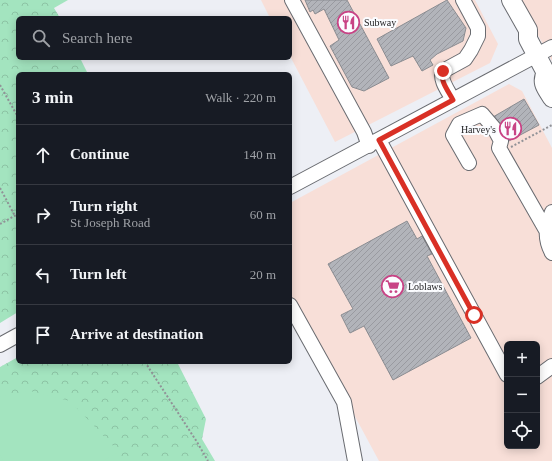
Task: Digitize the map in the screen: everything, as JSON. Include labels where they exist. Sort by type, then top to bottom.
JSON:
[{"type":"main road","points":[[499,0],[519,38],[528,39],[544,51],[549,74],[543,77],[543,81],[552,98]]},
{"type":"main road","points":[[511,0],[529,33],[528,39]]},
{"type":"street","points":[[292,0],[364,132],[374,143],[504,370]]},
{"type":"street","points":[[453,100],[442,79],[443,71],[466,59],[478,36],[478,28],[463,0]]},
{"type":"street","points":[[292,187],[544,51]]},
{"type":"street","points":[[469,163],[453,135],[459,124],[482,114],[494,128],[501,140],[502,149],[549,220],[546,238],[552,252]]},
{"type":"street","points":[[292,309],[344,402],[355,461]]},
{"type":"street","points":[[0,345],[16,336]]},
{"type":"street","points":[[540,375],[552,366]]},
{"type":"path","points":[[0,85],[16,113]]},
{"type":"path","points":[[502,149],[552,125]]},
{"type":"path","points":[[0,188],[15,216],[0,224]]},
{"type":"path","points":[[146,364],[208,461]]},
{"type":"shaded area","points":[[261,0],[475,0],[498,44],[490,63],[335,142],[292,60],[292,16],[269,16]]},
{"type":"shaded area","points":[[519,0],[552,0],[552,61]]},
{"type":"shaded area","points":[[509,84],[522,91],[552,148],[552,461],[379,461],[292,300],[292,202]]},
{"type":"green space","points":[[0,0],[68,0],[54,8],[59,16],[16,16],[16,60],[81,60],[87,72],[16,72],[16,313],[0,323]]},
{"type":"green space","points":[[16,358],[16,364],[178,364],[206,419],[202,439],[215,461],[0,461],[0,367]]},
{"type":"green space","points":[[30,391],[70,401],[119,452],[102,461],[3,461],[0,455],[0,397]]},
{"type":"building","points":[[305,0],[347,0],[389,78],[364,91],[352,87],[330,46],[339,40],[324,9],[315,14],[313,10],[310,12]]},
{"type":"building","points":[[447,0],[466,28],[463,41],[437,54],[430,60],[433,65],[422,71],[413,56],[391,66],[377,39]]},
{"type":"building","points":[[524,99],[539,125],[507,142],[493,117]]},
{"type":"building","name":"Loblaws","points":[[407,221],[417,239],[422,236],[432,254],[427,256],[471,338],[393,380],[364,326],[350,333],[341,315],[353,309],[328,264]]},
{"type":"place","name":"Subway","points":[[348,22]]},
{"type":"place","name":"Harvey's","points":[[511,129]]},
{"type":"place","name":"Loblaws","points":[[392,286]]},
{"type":"route","points":[[443,71],[442,79],[453,100],[379,140],[474,315]]}]
